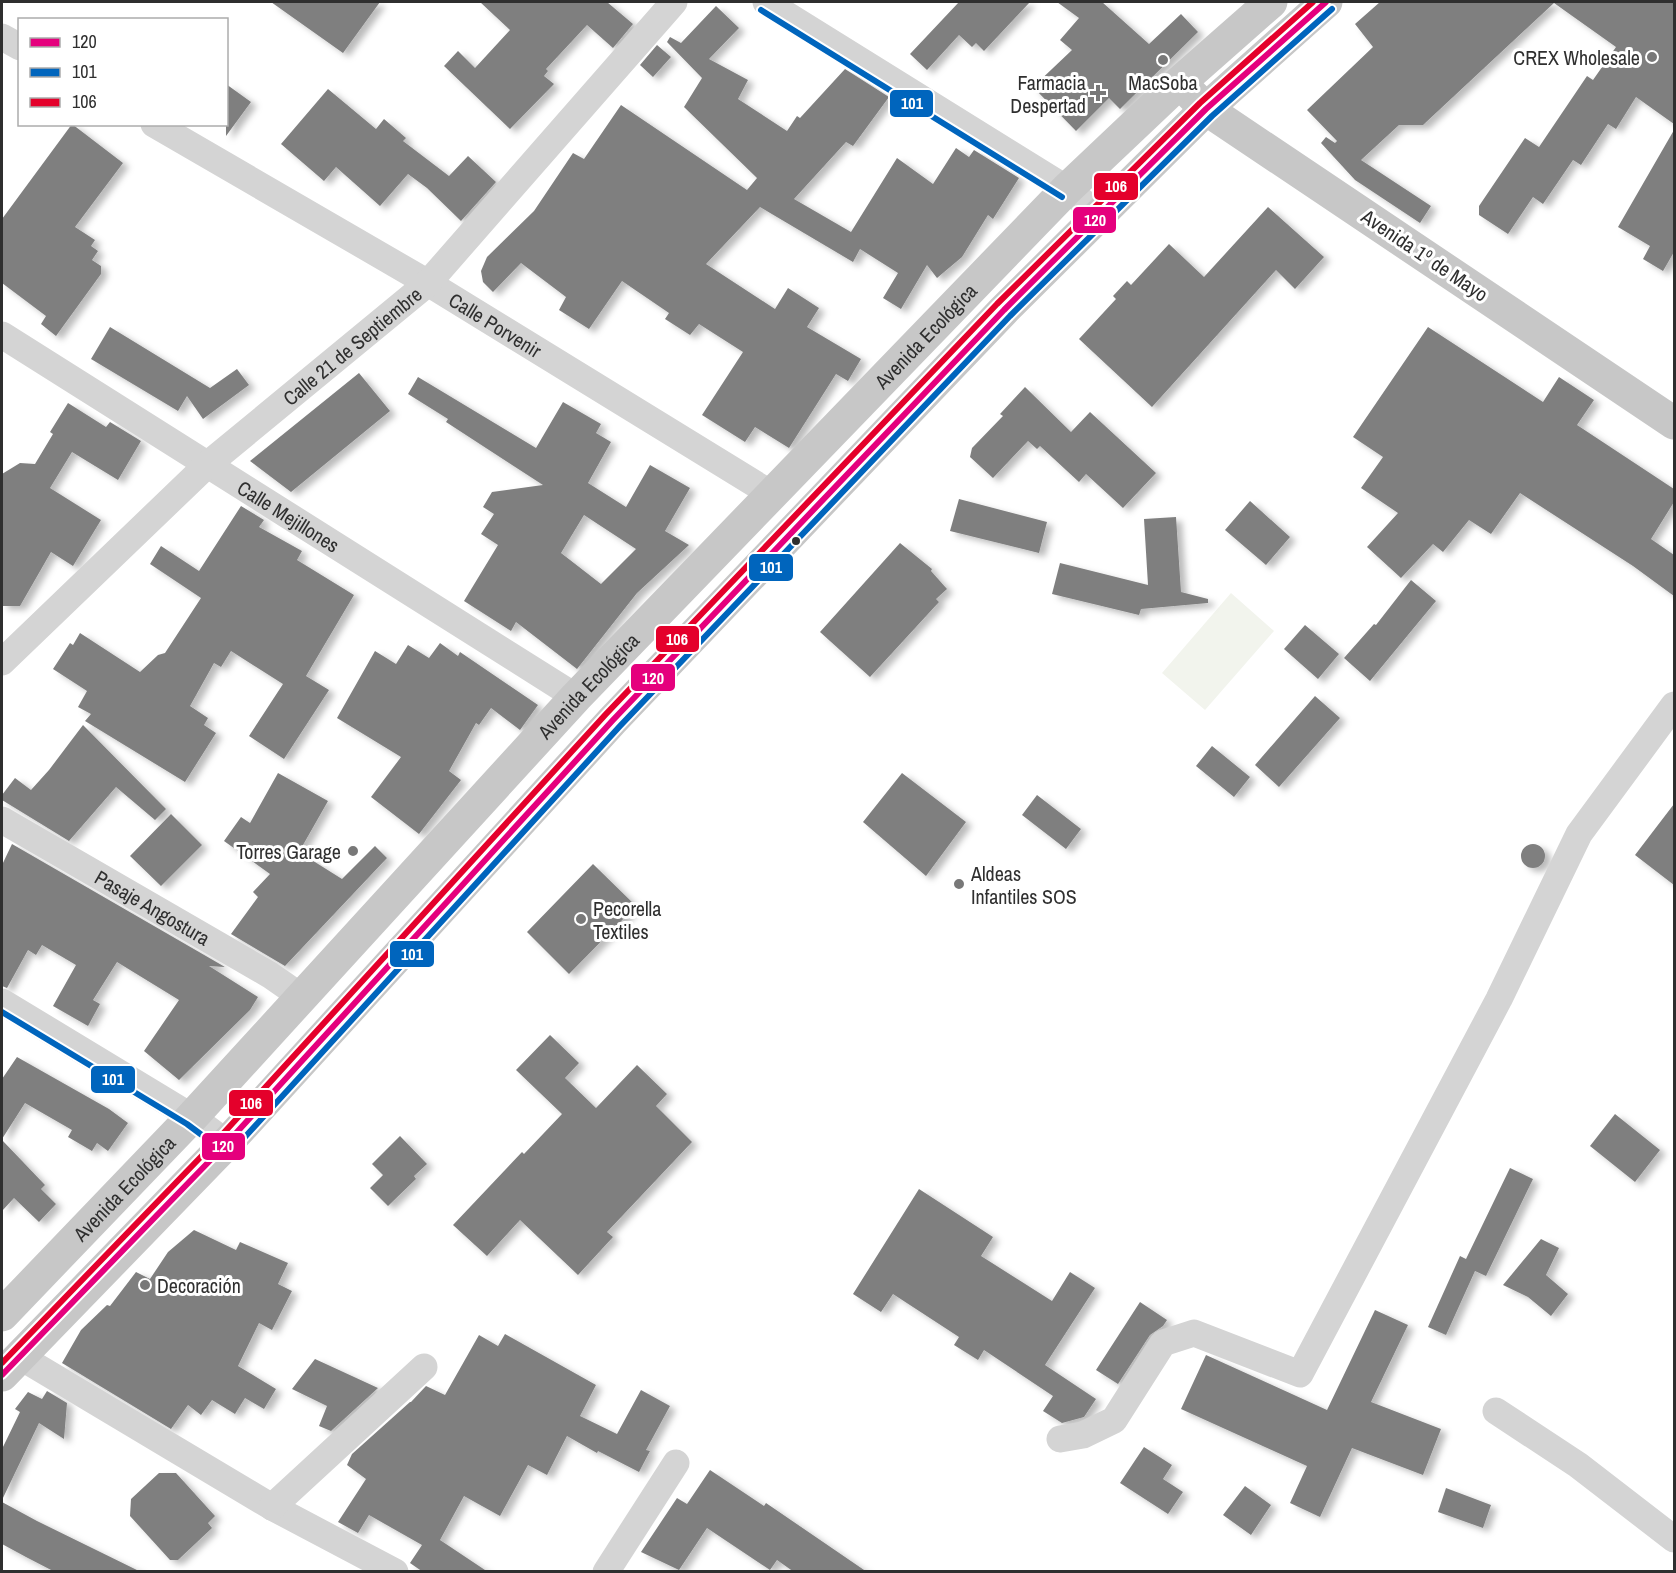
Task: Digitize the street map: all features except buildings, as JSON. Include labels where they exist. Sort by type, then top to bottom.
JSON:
[{"type":"main road","name":"Avenida Ecológica","points":[[2,1315],[303,998],[576,697],[1067,189],[1179,83],[1271,2]]},
{"type":"main road","name":"Avenida Ecológica","points":[[10,1365],[227,1143],[613,720],[996,318],[1206,109],[1326,2]]},
{"type":"main road","name":"Avenida 1º de Mayo","points":[[1179,83],[1206,109],[1674,423]]},
{"type":"street","name":"Calle 21 de Septiembre","points":[[2,662],[207,465],[428,283],[674,2]]},
{"type":"street","points":[[766,2],[1067,189],[1099,215]]},
{"type":"street","points":[[2,37],[18,46]]},
{"type":"street","name":"Calle Porvenir","points":[[157,126],[428,283],[772,495]]},
{"type":"street","name":"Calle Mejillones","points":[[2,336],[576,697]]},
{"type":"street","points":[[1060,1438],[1083,1435],[1114,1420],[1163,1343],[1194,1333],[1300,1374],[1493,1010],[1579,834],[1674,705]]},
{"type":"street","name":"Pasaje Angostura","points":[[2,820],[270,975],[303,998]]},
{"type":"street","points":[[2,1002],[192,1117],[227,1143]]},
{"type":"street","points":[[10,1365],[395,1572]]},
{"type":"street","points":[[272,1507],[424,1367]]},
{"type":"street","points":[[1496,1411],[1578,1465],[1674,1539]]},
{"type":"street","points":[[606,1572],[676,1463]]},
{"type":"shaded area","points":[[1231,593],[1274,631],[1205,710],[1162,673]]},
{"type":"transit line","name":"106","points":[[2,1363],[220,1137],[606,714],[997,304],[1200,103],[1313,2]]},
{"type":"transit line","name":"120","points":[[2,1375],[227,1143],[613,720],[1004,310],[1206,109],[1326,2]]},
{"type":"transit line","name":"101","points":[[234,1149],[620,726],[1010,316],[1212,116],[1332,9]]},
{"type":"transit line","name":"101","points":[[761,10],[1062,197]]},
{"type":"transit line","name":"101","points":[[2,1012],[187,1124],[222,1150]]},
{"type":"place","name":"CREX Wholesale","points":[[1652,57]]},
{"type":"place","name":"MacSoba","points":[[1163,60]]},
{"type":"place","name":"Farmacia Despertad","points":[[1098,93]]},
{"type":"place","name":"Torres Garage","points":[[353,851]]},
{"type":"place","name":"Aldeas Infantiles SOS","points":[[959,884]]},
{"type":"place","name":"Pecorella Textiles","points":[[581,919]]},
{"type":"place","name":"Decoración","points":[[145,1285]]}]
